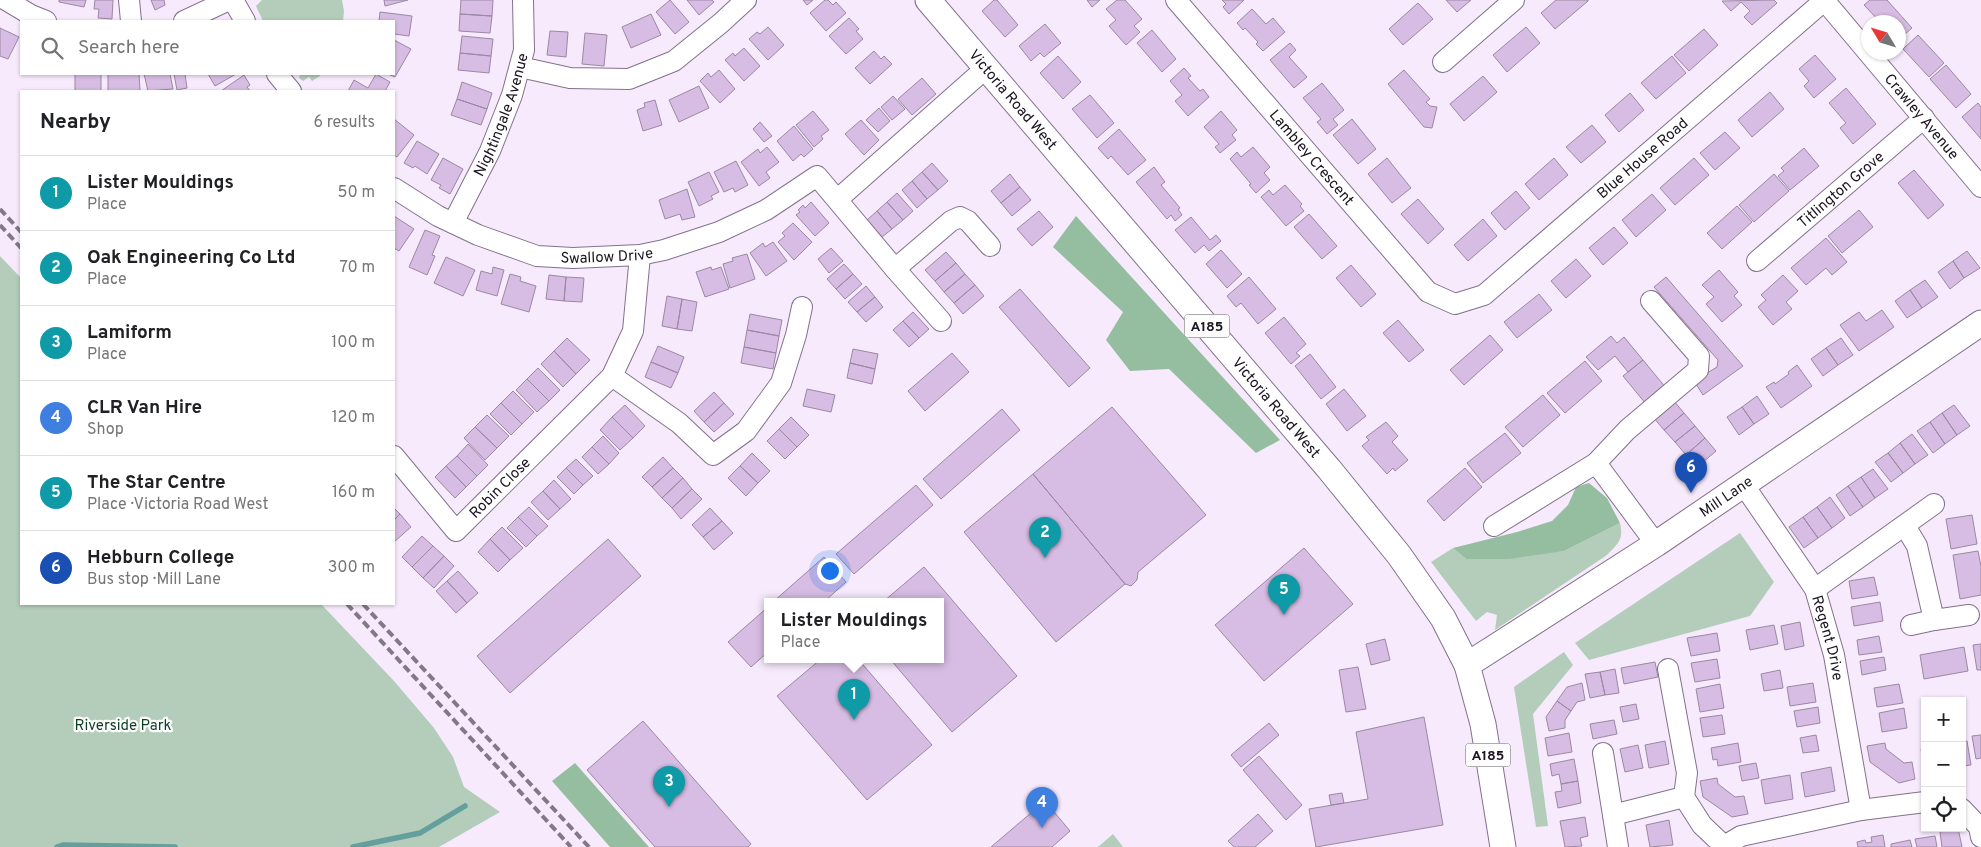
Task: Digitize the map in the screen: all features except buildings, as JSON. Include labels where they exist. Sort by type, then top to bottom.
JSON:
[{"type":"main road","name":"Victoria Road West","points":[[928,0],[1322,462],[1399,555],[1443,618],[1467,665],[1483,724],[1503,847]]},
{"type":"main road","name":"Mill Lane","points":[[1467,665],[1656,544],[1981,322]]},
{"type":"street","points":[[6,0],[44,20]]},
{"type":"street","points":[[129,0],[131,20]]},
{"type":"street","points":[[186,20],[231,0],[244,20]]},
{"type":"street","name":"Nightingale Avenue","points":[[453,223],[490,151],[512,95],[524,50],[523,0]]},
{"type":"street","points":[[520,66],[570,78],[628,79],[674,61],[722,23],[746,0]]},
{"type":"street","name":"Lambley Crescent","points":[[1176,0],[1428,292],[1455,304]]},
{"type":"street","points":[[1443,62],[1514,0]]},
{"type":"street","name":"Blue House Road","points":[[1455,304],[1484,295],[1824,0]]},
{"type":"street","name":"Crawley Avenue","points":[[1824,0],[1981,187]]},
{"type":"street","points":[[941,321],[838,200],[986,68]]},
{"type":"street","points":[[279,75],[289,90]]},
{"type":"street","name":"Titlington Grove","points":[[1757,261],[1924,118]]},
{"type":"street","name":"Swallow Drive","points":[[395,189],[438,216],[478,235],[538,256],[573,258],[640,255],[664,250],[719,232],[766,210],[817,176],[838,200]]},
{"type":"street","points":[[895,269],[951,221],[960,217],[968,221],[990,246]]},
{"type":"street","name":"Robin Close","points":[[395,457],[456,531],[612,376],[633,331],[640,255]]},
{"type":"street","points":[[1494,526],[1596,463],[1627,430],[1698,370],[1699,356],[1651,301]]},
{"type":"street","points":[[612,376],[679,423],[713,455],[746,431],[781,383],[796,335],[802,307]]},
{"type":"street","points":[[1596,463],[1656,544]]},
{"type":"street","name":"Regent Drive","points":[[1743,484],[1815,589],[1834,655],[1861,810]]},
{"type":"street","points":[[1815,589],[1934,504]]},
{"type":"street","points":[[1905,526],[1917,546],[1934,620]]},
{"type":"street","points":[[1911,626],[1934,620],[1969,615]]},
{"type":"street","points":[[1668,669],[1687,773],[1684,797],[1702,825],[1724,846],[1741,836],[1861,810],[1921,802]]},
{"type":"street","points":[[1603,753],[1618,847]]},
{"type":"street","points":[[1613,814],[1684,797]]},
{"type":"street","points":[[1966,813],[1979,827],[1981,837]]},
{"type":"green space","points":[[262,0],[342,0],[343,20],[263,20],[256,6]]},
{"type":"green space","points":[[300,75],[320,76],[312,81],[309,77],[303,81],[299,78]]},
{"type":"green space","points":[[1076,216],[1280,440],[1256,453],[1169,369],[1130,371],[1106,340],[1123,312],[1053,247]]},
{"type":"green space","name":"Riverside Park","points":[[0,256],[20,277],[20,605],[322,605],[394,681],[434,728],[453,757],[464,787],[500,812],[439,847],[0,847]]},
{"type":"green space","points":[[1589,483],[1607,498],[1620,523],[1564,551],[1509,559],[1466,559],[1453,548],[1552,521],[1568,505],[1576,487]]},
{"type":"green space","points":[[1620,523],[1621,537],[1607,555],[1495,630],[1497,615],[1487,612],[1476,621],[1431,562],[1453,548],[1466,559],[1564,551]]},
{"type":"green space","points":[[1740,533],[1774,582],[1750,616],[1589,660],[1575,643]]},
{"type":"green space","points":[[1564,652],[1573,665],[1533,714],[1548,826],[1536,827],[1514,687]]},
{"type":"green space","points":[[575,763],[649,847],[610,847],[552,781]]},
{"type":"green space","points":[[1113,834],[1123,847],[1098,847]]},
{"type":"waterway","points":[[353,847],[420,833],[465,806]]},
{"type":"waterway","points":[[57,847],[63,845],[175,847]]},
{"type":"railway","points":[[0,209],[20,231]]},
{"type":"railway","points":[[0,225],[20,247]]},
{"type":"railway","points":[[348,605],[571,847]]},
{"type":"railway","points":[[364,605],[589,847]]},
{"type":"place","name":"Hebburn College","points":[[1691,493]]},
{"type":"place","name":"Oak Engineering Co Ltd","points":[[1045,558]]},
{"type":"place","name":"The Star Centre","points":[[1284,615]]},
{"type":"place","name":"Lister Mouldings","points":[[854,720]]},
{"type":"place","name":"Lamiform","points":[[669,807]]},
{"type":"place","name":"CLR Van Hire","points":[[1042,828]]}]
